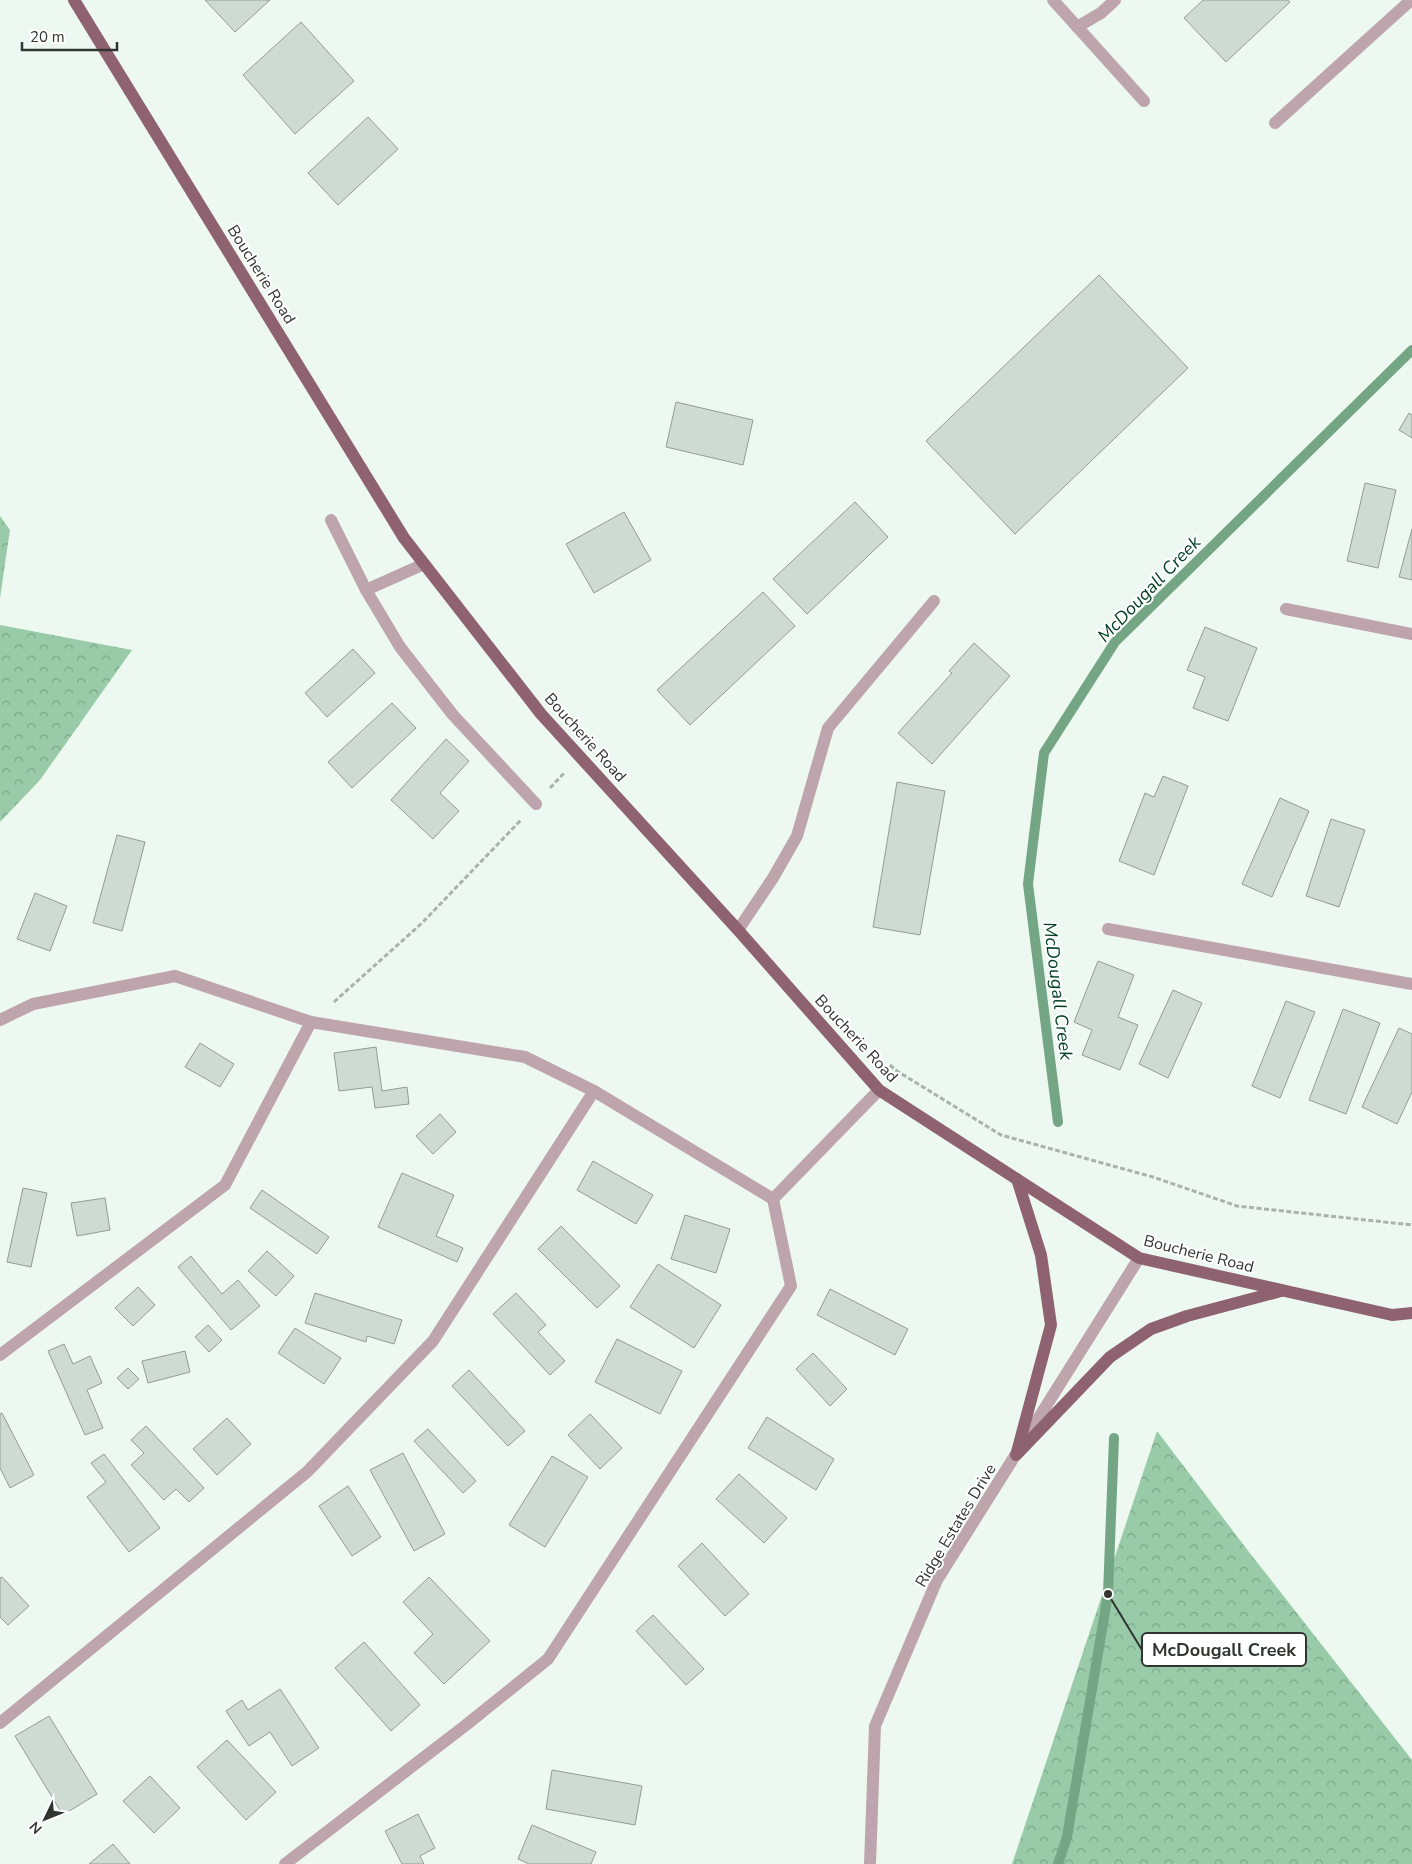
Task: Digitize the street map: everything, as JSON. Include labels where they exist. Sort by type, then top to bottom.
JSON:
[{"type":"main road","name":"Boucherie Road","points":[[74,0],[404,538],[541,714],[738,930],[879,1090],[1139,1258],[1392,1315],[1412,1313]]},
{"type":"main road","points":[[1016,1454],[1051,1325],[1041,1255],[1017,1179]]},
{"type":"main road","points":[[1016,1454],[1110,1357],[1151,1329],[1187,1316],[1283,1290]]},
{"type":"street","points":[[1053,0],[1144,101]]},
{"type":"street","points":[[1077,28],[1101,13],[1115,0]]},
{"type":"street","points":[[1275,123],[1411,0]]},
{"type":"street","points":[[331,520],[366,590],[400,647],[453,715],[536,804]]},
{"type":"street","points":[[366,590],[424,564]]},
{"type":"street","points":[[738,930],[773,878],[797,836],[828,728],[934,601]]},
{"type":"street","points":[[1286,609],[1412,634]]},
{"type":"street","points":[[1108,929],[1412,984]]},
{"type":"street","points":[[0,1020],[33,1004],[175,976],[311,1022],[525,1057],[594,1091],[773,1199],[791,1286],[548,1659],[466,1725],[285,1864]]},
{"type":"street","points":[[0,1355],[225,1185],[311,1022]]},
{"type":"street","points":[[773,1199],[879,1090]]},
{"type":"street","points":[[0,1723],[308,1472],[433,1341],[594,1091]]},
{"type":"street","name":"Ridge Estates Drive","points":[[870,1864],[875,1726],[937,1580],[1139,1258]]},
{"type":"path","points":[[311,1022],[422,923],[536,804],[579,755]]},
{"type":"path","points":[[890,1065],[1001,1135],[1153,1177],[1237,1206],[1412,1225]]},
{"type":"green space","points":[[0,516],[10,530],[0,598]]},
{"type":"green space","points":[[0,625],[132,650],[40,780],[0,822]]},
{"type":"green space","points":[[1157,1431],[1412,1760],[1412,1864],[1012,1864]]},
{"type":"building","points":[[205,0],[270,0],[235,32]]},
{"type":"building","points":[[1203,0],[1288,0],[1290,2],[1226,62],[1184,18]]},
{"type":"building","points":[[301,22],[354,81],[295,134],[243,75]]},
{"type":"building","points":[[368,117],[398,149],[338,205],[308,173]]},
{"type":"building","points":[[1099,275],[1188,368],[1015,534],[926,441]]},
{"type":"building","points":[[676,402],[753,420],[743,465],[666,447]]},
{"type":"building","points":[[1409,413],[1412,415],[1412,438],[1399,430]]},
{"type":"building","points":[[1365,483],[1396,490],[1378,568],[1347,561]]},
{"type":"building","points":[[855,502],[888,537],[807,614],[773,579]]},
{"type":"building","points":[[624,512],[651,560],[594,593],[566,544]]},
{"type":"building","points":[[1412,529],[1412,580],[1399,577]]},
{"type":"building","points":[[763,592],[795,626],[690,725],[657,690]]},
{"type":"building","points":[[1205,627],[1257,648],[1228,721],[1193,708],[1205,677],[1187,670]]},
{"type":"building","points":[[974,643],[1010,676],[932,764],[898,733],[952,673],[949,671]]},
{"type":"building","points":[[353,649],[375,673],[327,717],[305,693]]},
{"type":"building","points":[[392,703],[416,728],[352,788],[328,762]]},
{"type":"building","points":[[446,739],[469,761],[440,793],[459,811],[433,839],[391,800]]},
{"type":"building","points":[[1163,776],[1188,786],[1154,875],[1119,861],[1145,793],[1154,797]]},
{"type":"building","points":[[897,782],[945,791],[920,935],[873,927]]},
{"type":"building","points":[[1280,798],[1309,811],[1272,897],[1242,884]]},
{"type":"building","points":[[1331,819],[1365,830],[1339,907],[1306,896]]},
{"type":"building","points":[[117,835],[145,842],[122,931],[93,923]]},
{"type":"building","points":[[35,893],[67,906],[50,951],[17,939]]},
{"type":"building","points":[[1098,961],[1134,975],[1118,1017],[1138,1025],[1120,1070],[1082,1055],[1092,1030],[1074,1022]]},
{"type":"building","points":[[1173,990],[1202,1003],[1168,1078],[1139,1064]]},
{"type":"building","points":[[1286,1001],[1315,1012],[1280,1098],[1252,1086]]},
{"type":"building","points":[[1343,1009],[1380,1023],[1346,1114],[1309,1100]]},
{"type":"building","points":[[1399,1028],[1412,1034],[1412,1092],[1397,1124],[1362,1107]]},
{"type":"building","points":[[200,1043],[234,1064],[220,1087],[185,1067]]},
{"type":"building","points":[[376,1047],[382,1091],[407,1087],[409,1104],[375,1108],[372,1087],[339,1091],[334,1053]]},
{"type":"building","points":[[440,1114],[456,1132],[433,1154],[416,1136]]},
{"type":"building","points":[[593,1161],[653,1195],[636,1224],[577,1190]]},
{"type":"building","points":[[402,1173],[454,1195],[436,1236],[463,1248],[457,1262],[378,1227]]},
{"type":"building","points":[[23,1188],[47,1193],[31,1267],[7,1262]]},
{"type":"building","points":[[262,1190],[329,1237],[317,1254],[250,1208]]},
{"type":"building","points":[[105,1198],[110,1230],[77,1236],[71,1203]]},
{"type":"building","points":[[685,1215],[730,1229],[716,1273],[671,1259]]},
{"type":"building","points":[[561,1226],[620,1286],[597,1308],[538,1249]]},
{"type":"building","points":[[267,1251],[294,1276],[276,1296],[248,1271]]},
{"type":"building","points":[[191,1256],[222,1294],[238,1280],[260,1306],[231,1330],[178,1267]]},
{"type":"building","points":[[658,1264],[721,1305],[694,1348],[630,1307]]},
{"type":"building","points":[[138,1287],[155,1305],[133,1326],[115,1308]]},
{"type":"building","points":[[830,1289],[908,1329],[895,1355],[817,1315]]},
{"type":"building","points":[[315,1293],[402,1320],[394,1344],[367,1336],[366,1342],[305,1323]]},
{"type":"building","points":[[516,1293],[546,1325],[538,1332],[565,1361],[550,1375],[493,1314]]},
{"type":"building","points":[[208,1325],[222,1340],[209,1352],[195,1337]]},
{"type":"building","points":[[295,1328],[341,1358],[324,1384],[278,1353]]},
{"type":"building","points":[[617,1339],[682,1371],[660,1414],[595,1382]]},
{"type":"building","points":[[64,1344],[73,1364],[90,1356],[102,1383],[87,1390],[103,1428],[85,1435],[48,1351]]},
{"type":"building","points":[[185,1351],[190,1372],[148,1383],[142,1361]]},
{"type":"building","points":[[813,1353],[847,1389],[830,1406],[796,1369]]},
{"type":"building","points":[[128,1368],[139,1379],[128,1389],[117,1378]]},
{"type":"building","points":[[469,1370],[525,1431],[508,1446],[452,1386]]},
{"type":"building","points":[[2,1413],[34,1475],[10,1488],[0,1468],[0,1414]]},
{"type":"building","points":[[590,1414],[622,1448],[600,1469],[568,1435]]},
{"type":"building","points":[[767,1417],[834,1459],[816,1490],[748,1448]]},
{"type":"building","points":[[227,1418],[251,1444],[217,1475],[193,1449]]},
{"type":"building","points":[[146,1426],[204,1488],[189,1502],[176,1489],[164,1500],[131,1465],[144,1453],[131,1440]]},
{"type":"building","points":[[428,1429],[476,1481],[463,1493],[414,1441]]},
{"type":"building","points":[[403,1453],[445,1534],[414,1551],[370,1470]]},
{"type":"building","points":[[104,1454],[160,1528],[129,1552],[87,1497],[106,1482],[91,1463]]},
{"type":"building","points":[[552,1456],[588,1477],[545,1547],[509,1525]]},
{"type":"building","points":[[739,1474],[787,1518],[764,1543],[716,1499]]},
{"type":"building","points":[[348,1486],[381,1537],[352,1556],[319,1506]]},
{"type":"building","points":[[702,1543],[749,1594],[725,1616],[678,1566]]},
{"type":"building","points":[[2,1577],[29,1606],[8,1625],[0,1617],[0,1578]]},
{"type":"building","points":[[429,1577],[490,1641],[444,1684],[414,1653],[433,1634],[403,1602]]},
{"type":"building","points":[[653,1615],[704,1669],[686,1685],[636,1631]]},
{"type":"building","points":[[364,1642],[420,1705],[391,1731],[335,1668]]},
{"type":"building","points":[[280,1689],[319,1748],[292,1766],[270,1732],[249,1746],[226,1711],[242,1700],[248,1710]]},
{"type":"building","points":[[49,1716],[97,1794],[63,1815],[15,1736]]},
{"type":"building","points":[[227,1740],[276,1792],[246,1820],[197,1767]]},
{"type":"building","points":[[552,1770],[642,1786],[635,1825],[546,1809]]},
{"type":"building","points":[[150,1776],[180,1808],[154,1833],[123,1801]]},
{"type":"building","points":[[418,1814],[435,1848],[420,1856],[424,1864],[402,1864],[385,1831]]},
{"type":"building","points":[[532,1825],[596,1852],[591,1864],[529,1864],[518,1859]]},
{"type":"building","points":[[113,1844],[130,1864],[89,1864]]},
{"type":"waterway","name":"McDougall Creek","points":[[1058,1122],[1028,884],[1044,753],[1115,642],[1412,350]]},
{"type":"waterway","name":"McDougall Creek","points":[[1058,1864],[1067,1837],[1108,1594],[1114,1438]]},
{"type":"place","name":"McDougall Creek","points":[[1108,1594]]}]
